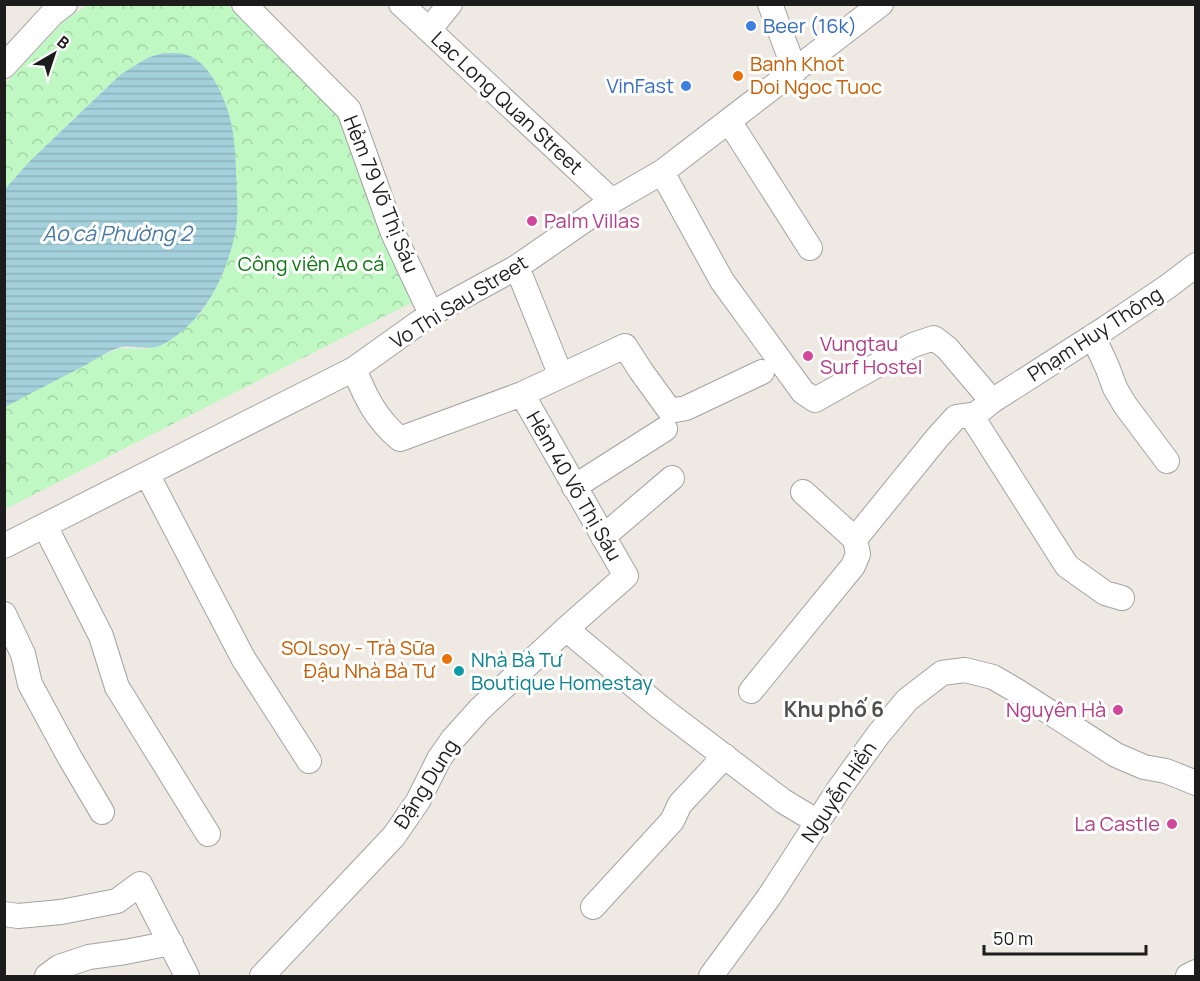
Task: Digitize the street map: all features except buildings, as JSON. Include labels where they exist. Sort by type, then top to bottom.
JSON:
[{"type":"street","name":"Hẻm 79 Võ Thị Sáu","points":[[244,4],[349,110],[393,233],[431,314]]},
{"type":"street","name":"Lac Long Quan Street","points":[[401,4],[612,201]]},
{"type":"street","points":[[429,30],[450,4]]},
{"type":"street","points":[[770,4],[795,71]]},
{"type":"street","name":"Vo Thi Sau Street","points":[[4,546],[354,369],[431,314],[517,267],[612,201],[662,172],[881,4]]},
{"type":"street","points":[[4,66],[53,8]]},
{"type":"street","points":[[729,121],[810,248]]},
{"type":"street","points":[[662,172],[722,281],[802,392],[816,400],[913,345],[934,339],[947,348],[984,408],[976,423],[1067,566],[1105,593],[1122,598]]},
{"type":"street","name":"Phạm Huy Thông","points":[[855,539],[956,417],[984,408],[1167,287],[1196,265]]},
{"type":"street","points":[[517,267],[561,375]]},
{"type":"street","points":[[1093,336],[1115,388],[1167,461]]},
{"type":"street","points":[[522,394],[625,346],[670,411],[686,408],[762,372]]},
{"type":"street","name":"Hẻm 40 Võ Thị Sáu","points":[[354,369],[364,395],[376,414],[400,439],[522,394],[626,576]]},
{"type":"street","points":[[574,487],[665,429]]},
{"type":"street","points":[[147,474],[243,658],[309,761]]},
{"type":"street","points":[[603,537],[672,478]]},
{"type":"street","points":[[752,691],[853,566],[858,554],[855,539],[803,492]]},
{"type":"street","points":[[45,526],[100,636],[117,687],[208,834]]},
{"type":"street","name":"Đặng Dung","points":[[262,976],[394,836],[418,801],[439,759],[453,739],[480,709],[626,576]]},
{"type":"street","points":[[4,614],[23,654],[30,684],[102,812]]},
{"type":"street","points":[[566,629],[661,708],[783,801],[818,822]]},
{"type":"street","name":"Nguyễn Hiền","points":[[711,976],[770,897],[839,789],[872,744],[907,700],[942,674],[965,670],[993,677],[1116,755],[1144,767],[1166,771],[1196,783]]},
{"type":"street","points":[[593,907],[672,821],[680,804],[724,756]]},
{"type":"street","points":[[4,914],[18,916],[61,912],[117,901],[140,884],[187,976]]},
{"type":"street","points":[[47,976],[59,967],[89,957],[171,943]]},
{"type":"street","points":[[1188,976],[1196,972]]},
{"type":"green space","name":"Công viên Ao cá","points":[[87,5],[228,5],[342,116],[415,301],[5,509],[5,396],[120,348],[147,349],[199,315],[223,274],[177,53],[163,53],[147,58],[120,75],[31,160],[5,189],[5,84],[62,23]]},
{"type":"water","name":"Ao cá Phường 2","points":[[163,53],[187,55],[197,60],[209,72],[218,87],[230,118],[235,155],[237,222],[221,278],[193,321],[167,342],[148,348],[124,347],[113,350],[5,407],[5,189],[31,160],[120,75],[147,58]]},
{"type":"place","name":"Beer (16k)","points":[[751,26]]},
{"type":"place","name":"Banh Khot Doi Ngoc Tuoc","points":[[738,76]]},
{"type":"place","name":"VinFast","points":[[686,86]]},
{"type":"place","name":"Palm Villas","points":[[532,221]]},
{"type":"place","name":"Vungtau Surf Hostel","points":[[808,356]]},
{"type":"place","name":"SOLsoy - Trà Sữa Đậu Nhà Bà Tư","points":[[447,659]]},
{"type":"place","name":"Nhà Bà Tư Boutique Homestay","points":[[459,671]]},
{"type":"place","name":"Nguyên Hà","points":[[1118,710]]},
{"type":"place","name":"La Castle","points":[[1172,824]]},
{"type":"district","name":"Khu phố 6","points":[[834,710]]}]
